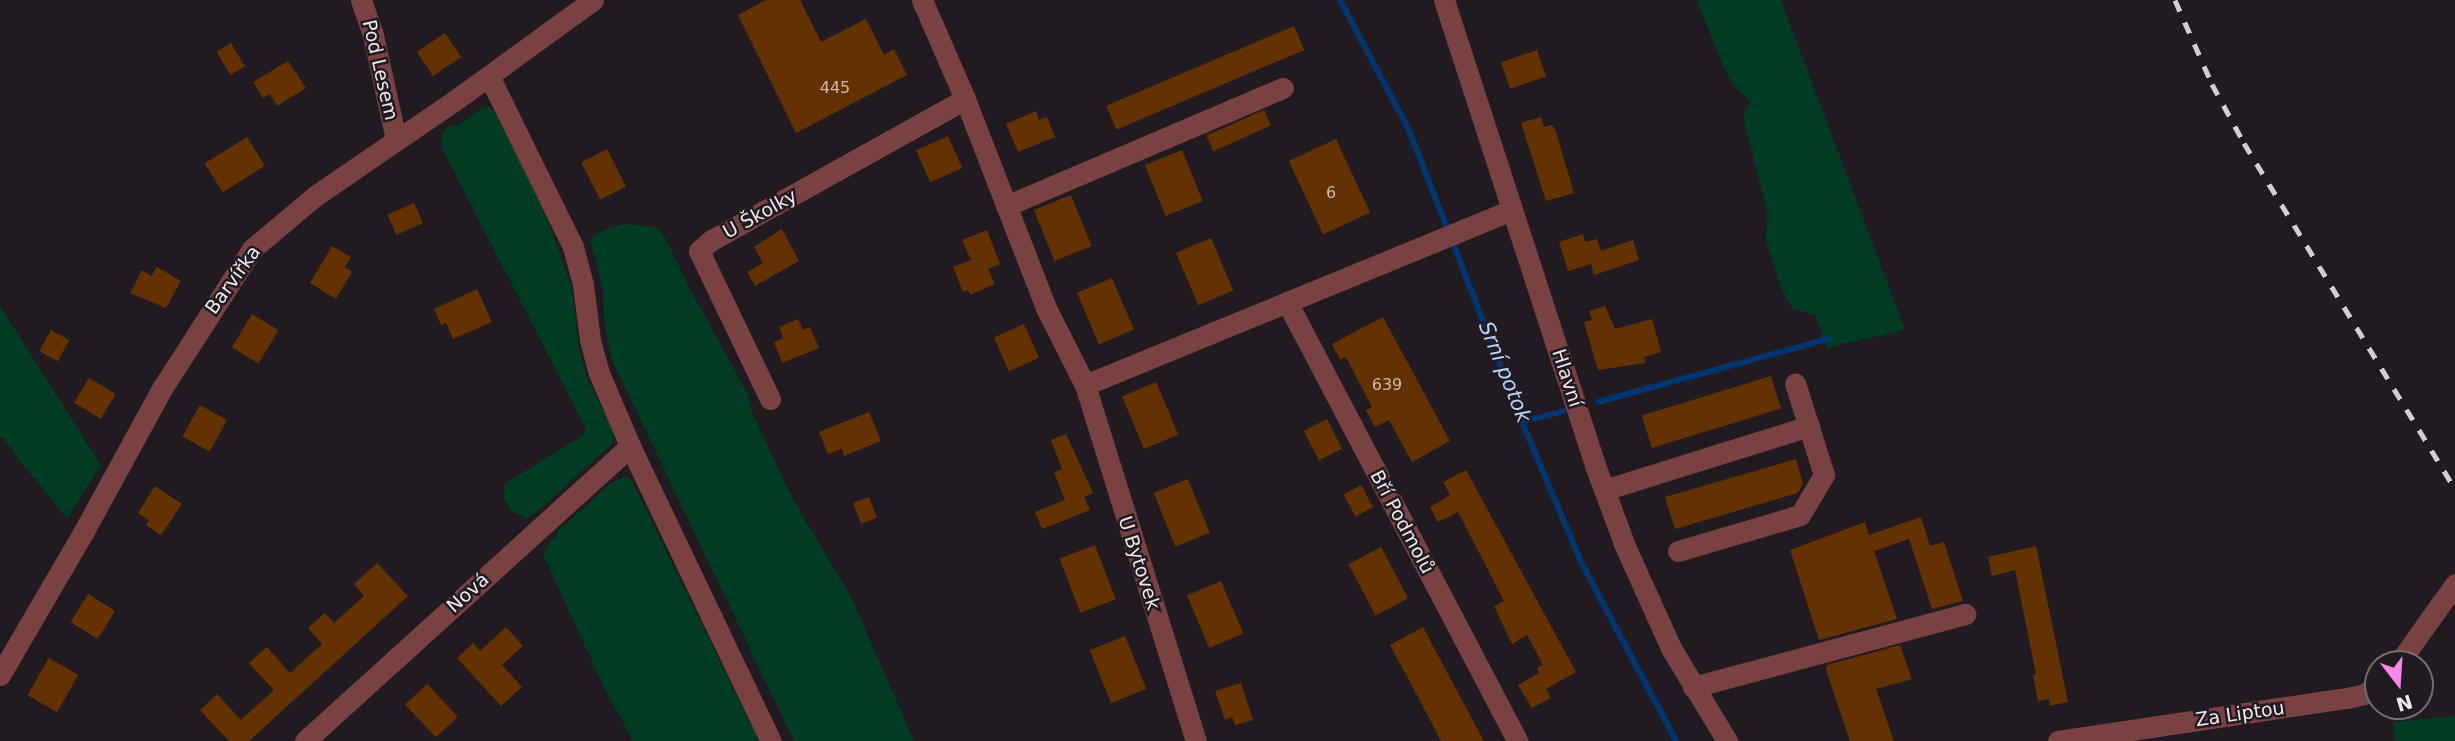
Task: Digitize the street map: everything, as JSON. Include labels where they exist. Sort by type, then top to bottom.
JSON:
[{"type":"street","name":"Pod Lesem","points":[[361,0],[373,35],[396,140]]},
{"type":"street","name":"Barvířka","points":[[0,675],[7,649],[84,531],[163,387],[252,249],[315,196],[489,76],[593,0]]},
{"type":"street","points":[[922,0],[965,99],[1047,310],[1085,385],[1512,210]]},
{"type":"street","name":"Hlavní","points":[[1444,0],[1604,490],[1648,604],[1693,687],[1727,741]]},
{"type":"street","points":[[489,76],[573,247],[596,362],[630,446],[771,741]]},
{"type":"street","points":[[1006,206],[1283,88]]},
{"type":"street","name":"U Školky","points":[[770,399],[699,251],[722,235],[965,99]]},
{"type":"street","name":"Bří Podmolů","points":[[1287,302],[1517,741]]},
{"type":"street","points":[[1678,551],[1800,514],[1824,475],[1796,383]]},
{"type":"street","name":"U Bytovek","points":[[1085,385],[1196,741]]},
{"type":"street","points":[[1604,490],[1809,426]]},
{"type":"street","name":"Nová","points":[[305,741],[630,446]]},
{"type":"street","points":[[2408,650],[2455,584]]},
{"type":"street","points":[[1693,687],[1965,614]]},
{"type":"street","name":"Za Liptou","points":[[2058,741],[2364,694]]},
{"type":"green space","points":[[1697,0],[1781,0],[1905,330],[1826,348],[1815,315],[1793,309],[1783,293],[1766,240],[1767,210],[1743,118],[1750,102],[1733,85],[1723,66]]},
{"type":"green space","points":[[489,107],[499,116],[550,226],[572,288],[579,348],[587,378],[613,431],[613,443],[528,519],[512,512],[504,499],[507,482],[582,436],[586,429],[442,148],[442,133],[449,126],[459,125],[482,108]]},
{"type":"green space","points":[[626,224],[657,227],[665,237],[689,287],[749,396],[750,407],[789,492],[852,599],[914,741],[794,741],[612,360],[604,320],[603,289],[590,238],[606,229]]},
{"type":"green space","points":[[0,306],[101,465],[67,519],[0,436]]},
{"type":"green space","points":[[625,476],[631,479],[759,741],[633,741],[603,685],[543,554],[559,530],[610,484]]},
{"type":"green space","points":[[2455,716],[2455,741],[2395,741],[2393,722]]},
{"type":"building","points":[[766,0],[800,0],[821,42],[866,19],[884,55],[894,49],[907,75],[796,133],[738,15]]},
{"type":"building","points":[[1294,26],[1304,50],[1116,130],[1106,106]]},
{"type":"building","points":[[445,33],[461,57],[433,76],[417,52]]},
{"type":"building","points":[[231,43],[245,66],[230,75],[216,52]]},
{"type":"building","points":[[1537,50],[1546,76],[1510,89],[1501,62]]},
{"type":"building","points":[[288,61],[306,88],[277,106],[270,94],[263,98],[253,82]]},
{"type":"building","points":[[1264,110],[1271,126],[1213,151],[1206,136]]},
{"type":"building","points":[[1036,111],[1039,120],[1047,117],[1055,137],[1018,152],[1006,124]]},
{"type":"building","points":[[1541,117],[1544,127],[1552,125],[1556,132],[1574,193],[1546,201],[1521,123]]},
{"type":"building","points":[[948,136],[962,168],[930,182],[916,150]]},
{"type":"building","points":[[247,137],[265,166],[223,192],[205,163]]},
{"type":"building","points":[[1336,139],[1370,212],[1323,234],[1289,161]]},
{"type":"building","points":[[607,149],[626,186],[600,200],[581,162]]},
{"type":"building","points":[[1182,150],[1203,201],[1166,216],[1145,165]]},
{"type":"building","points":[[1071,195],[1092,246],[1055,261],[1034,210]]},
{"type":"building","points":[[414,203],[423,223],[396,235],[388,215]]},
{"type":"building","points":[[782,229],[799,261],[755,286],[747,272],[763,263],[754,247]]},
{"type":"building","points":[[987,230],[1000,264],[988,269],[995,284],[970,295],[968,290],[963,292],[953,267],[971,260],[962,240]]},
{"type":"building","points":[[1583,234],[1585,242],[1597,239],[1601,251],[1633,240],[1639,260],[1594,275],[1591,264],[1568,271],[1559,242]]},
{"type":"building","points":[[1211,238],[1233,290],[1198,305],[1176,253]]},
{"type":"building","points":[[332,246],[351,257],[345,267],[352,272],[336,299],[310,283]]},
{"type":"building","points":[[157,267],[181,281],[166,308],[130,293],[142,270],[151,276]]},
{"type":"building","points":[[1112,278],[1134,330],[1099,344],[1077,293]]},
{"type":"building","points":[[477,289],[492,322],[453,339],[446,323],[441,325],[434,309]]},
{"type":"building","points":[[1605,306],[1615,329],[1652,319],[1661,352],[1644,357],[1645,363],[1598,370],[1584,322],[1592,320],[1589,311]]},
{"type":"building","points":[[252,314],[279,330],[258,363],[232,347]]},
{"type":"building","points":[[1383,317],[1450,441],[1412,462],[1389,420],[1375,427],[1366,410],[1372,407],[1346,357],[1340,360],[1332,344]]},
{"type":"building","points":[[798,319],[803,330],[810,327],[819,348],[782,363],[774,342],[783,338],[779,327]]},
{"type":"building","points":[[1024,324],[1039,358],[1009,371],[994,337]]},
{"type":"building","points":[[51,330],[69,340],[58,361],[39,351]]},
{"type":"building","points":[[1771,376],[1781,409],[1652,448],[1642,415]]},
{"type":"building","points":[[89,378],[116,394],[101,419],[74,403]]},
{"type":"building","points":[[1156,382],[1178,434],[1144,449],[1122,396]]},
{"type":"building","points":[[200,405],[227,420],[210,452],[183,436]]},
{"type":"building","points":[[869,412],[881,441],[844,456],[842,449],[828,454],[819,432]]},
{"type":"building","points":[[1327,419],[1342,448],[1319,460],[1304,431]]},
{"type":"building","points":[[1066,434],[1093,493],[1084,497],[1090,510],[1042,529],[1035,512],[1065,500],[1054,472],[1062,469],[1051,440]]},
{"type":"building","points":[[1796,459],[1803,484],[1798,493],[1675,529],[1665,497]]},
{"type":"building","points":[[1466,470],[1576,672],[1546,689],[1551,698],[1532,708],[1518,685],[1539,673],[1537,668],[1543,665],[1527,635],[1512,644],[1494,606],[1504,601],[1458,512],[1438,522],[1430,507],[1450,495],[1443,482]]},
{"type":"building","points":[[1188,479],[1210,533],[1175,547],[1154,493]]},
{"type":"building","points":[[1361,485],[1373,507],[1356,517],[1344,495]]},
{"type":"building","points":[[155,486],[182,504],[161,535],[146,525],[149,520],[138,513]]},
{"type":"building","points":[[869,497],[877,518],[861,524],[853,503]]},
{"type":"building","points":[[1921,517],[1930,546],[1944,542],[1963,601],[1932,609],[1909,539],[1874,551],[1897,619],[1819,640],[1790,550],[1865,522],[1869,535]]},
{"type":"building","points":[[1095,545],[1116,599],[1080,613],[1060,559]]},
{"type":"building","points":[[2036,546],[2068,702],[2050,706],[2049,699],[2038,701],[2033,675],[2036,674],[2015,570],[1992,576],[1988,557]]},
{"type":"building","points":[[1381,547],[1408,598],[1376,616],[1348,564]]},
{"type":"building","points":[[377,563],[408,596],[249,741],[229,741],[200,710],[217,694],[241,720],[274,690],[249,663],[267,647],[290,673],[322,644],[308,628],[325,613],[334,623],[364,596],[354,584]]},
{"type":"building","points":[[1221,581],[1243,633],[1209,648],[1187,595]]},
{"type":"building","points":[[88,594],[115,611],[98,639],[71,622]]},
{"type":"building","points":[[506,627],[523,646],[502,665],[522,687],[501,706],[457,658],[473,643],[480,651]]},
{"type":"building","points":[[1423,627],[1484,741],[1441,741],[1390,645]]},
{"type":"building","points":[[1125,636],[1146,689],[1111,703],[1090,650]]},
{"type":"building","points":[[1900,645],[1912,679],[1876,689],[1894,741],[1850,741],[1826,670],[1827,665]]},
{"type":"building","points":[[49,658],[78,675],[57,712],[28,695]]},
{"type":"building","points":[[1241,683],[1253,720],[1235,725],[1232,717],[1225,720],[1215,691]]},
{"type":"building","points":[[427,684],[458,717],[436,737],[405,704]]},
{"type":"waterway","name":"Srní potok","points":[[1340,0],[1409,130],[1522,422],[1581,562],[1676,741]]},
{"type":"waterway","points":[[1598,402],[1829,339]]},
{"type":"waterway","points":[[1522,422],[1564,411]]},
{"type":"railway","points":[[2175,0],[2212,84],[2244,143],[2455,488]]}]
